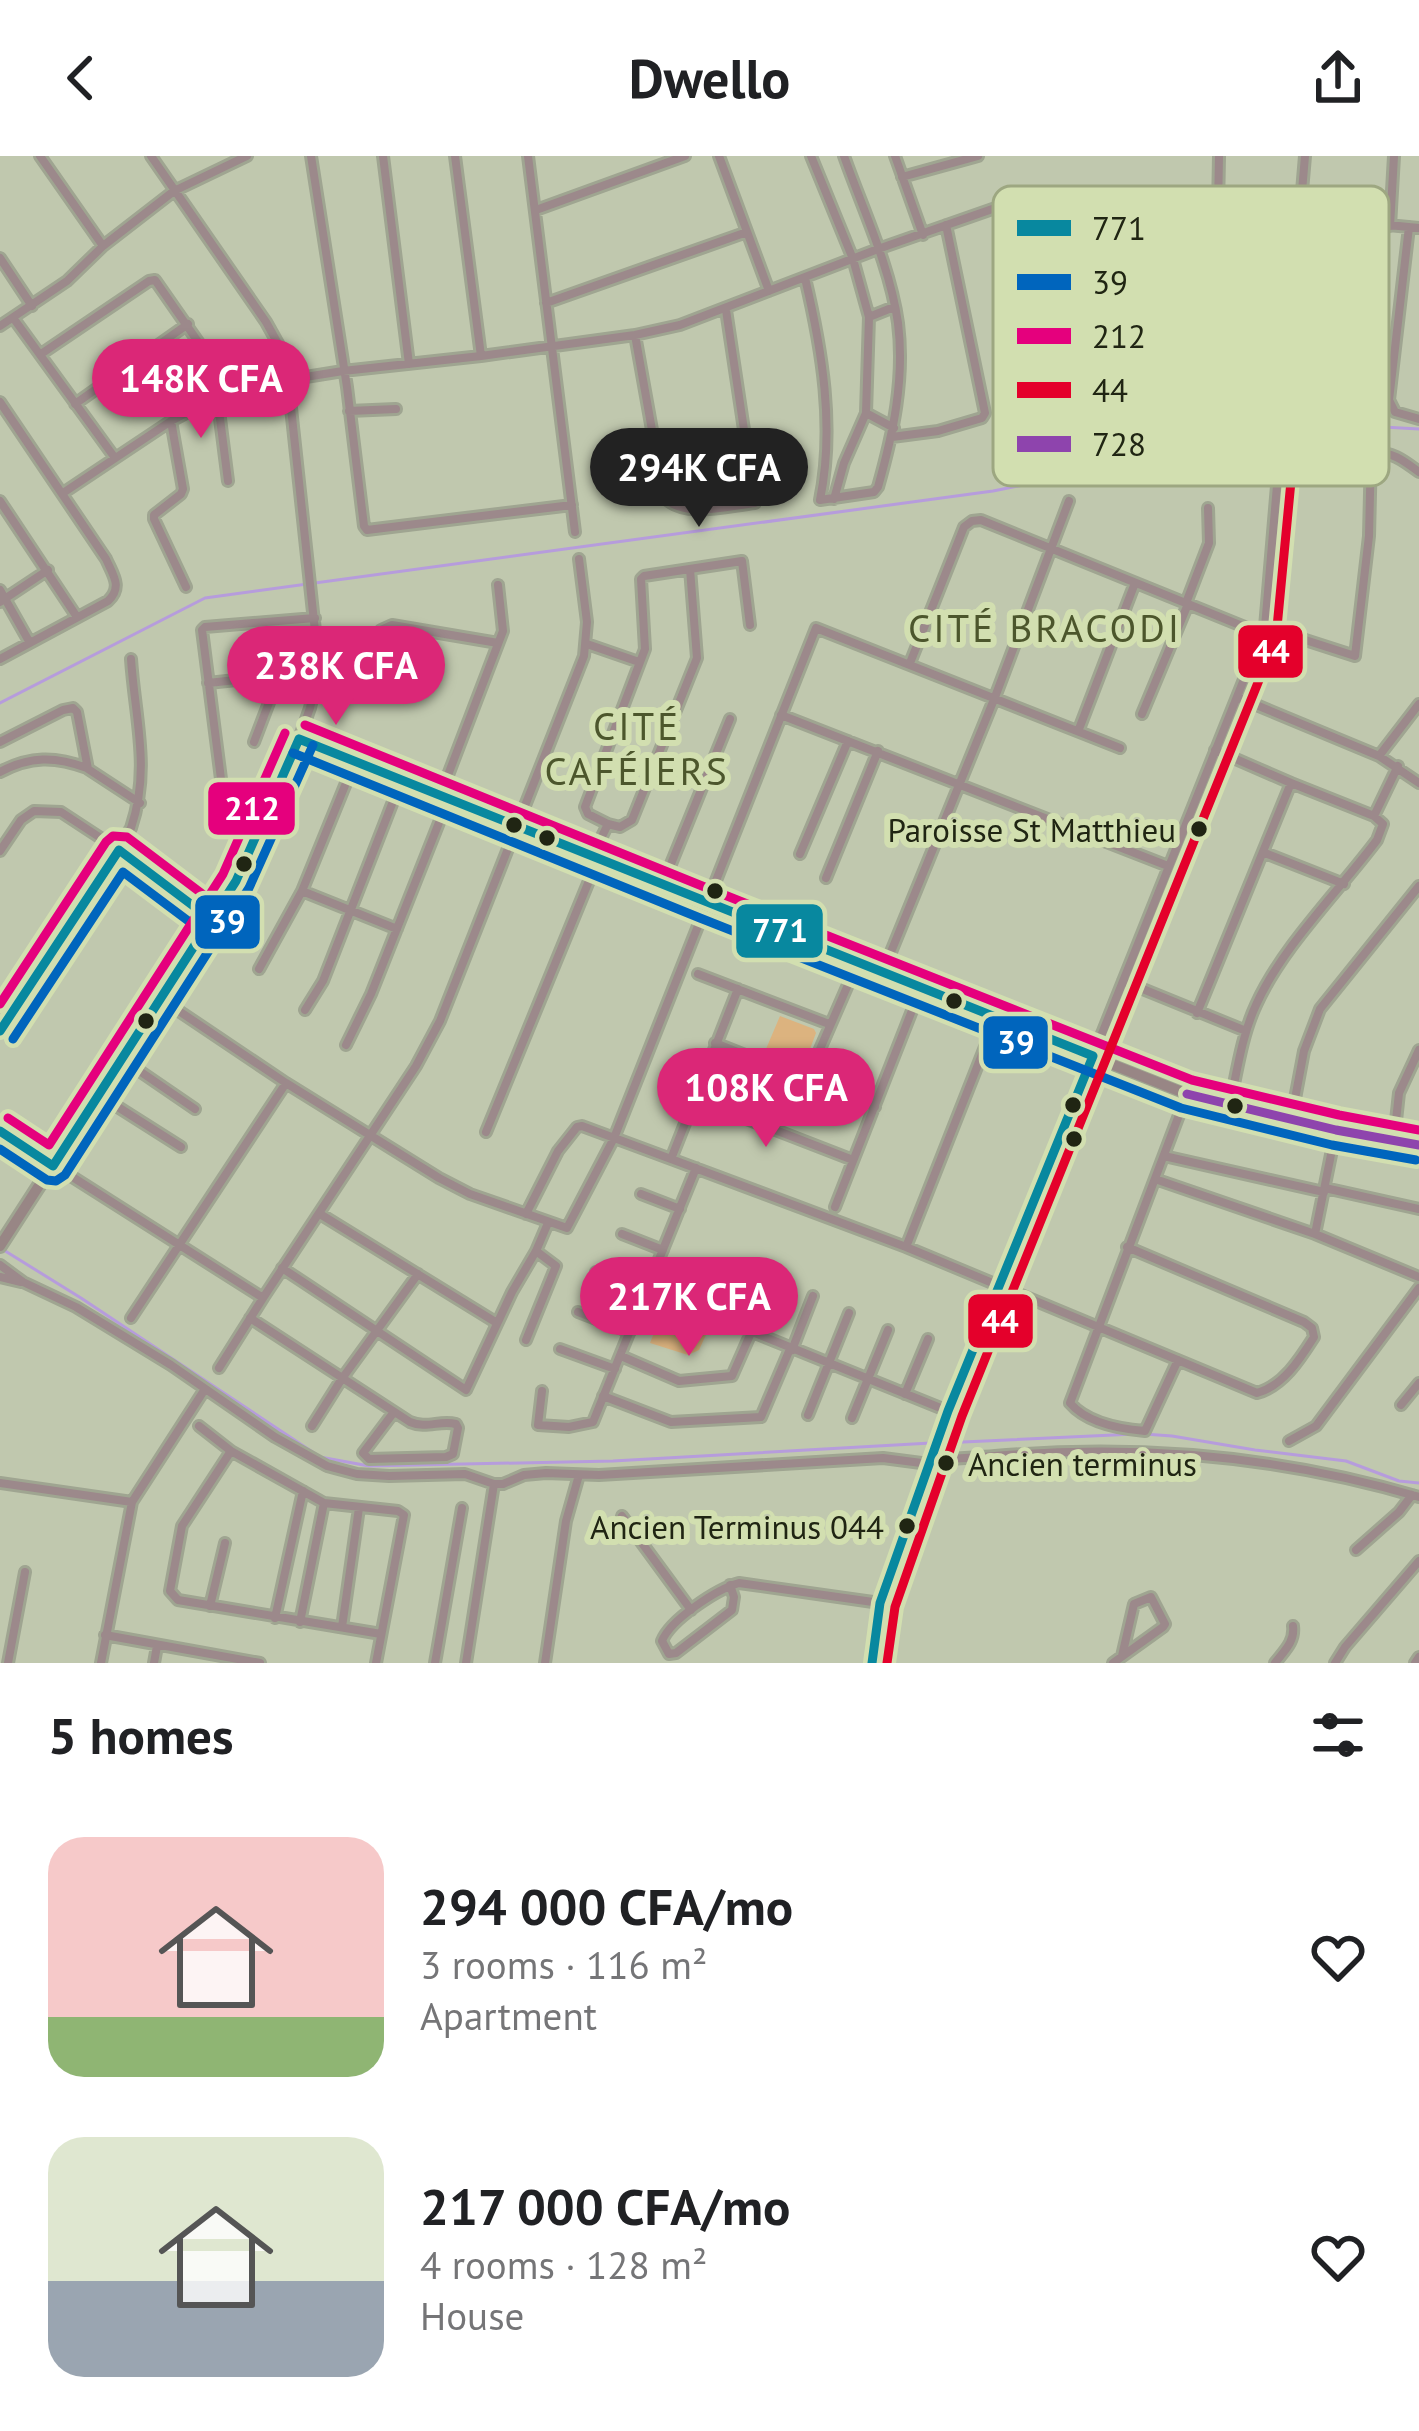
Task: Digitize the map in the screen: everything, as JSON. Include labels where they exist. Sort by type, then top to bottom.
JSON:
[{"type":"street","points":[[40,156],[103,246]]},
{"type":"street","points":[[2,1243],[245,864],[299,739],[319,668],[281,349],[151,156]]},
{"type":"street","points":[[0,326],[67,281],[103,246],[174,191],[247,156]]},
{"type":"street","points":[[310,156],[367,530],[572,505]]},
{"type":"street","points":[[383,156],[409,364]]},
{"type":"street","points":[[455,156],[481,356]]},
{"type":"street","points":[[528,156],[575,532]]},
{"type":"street","points":[[536,210],[686,156]]},
{"type":"street","points":[[719,156],[769,291]]},
{"type":"street","points":[[811,156],[853,259],[869,317],[866,413],[833,499]]},
{"type":"street","points":[[805,278],[816,322],[828,433],[820,500],[877,490],[893,432],[898,322],[844,156]]},
{"type":"street","points":[[895,156],[923,235]]},
{"type":"street","points":[[902,177],[978,156]]},
{"type":"street","points":[[1218,186],[1219,156]]},
{"type":"street","points":[[1303,186],[1306,156]]},
{"type":"street","points":[[1394,156],[1390,226],[1414,228],[1389,400],[1395,412],[1419,419]]},
{"type":"street","points":[[63,493],[171,421],[231,389],[680,325],[993,209]]},
{"type":"street","points":[[866,413],[893,432],[938,431],[985,413],[946,225]]},
{"type":"street","points":[[546,303],[747,232]]},
{"type":"street","points":[[0,258],[32,306]]},
{"type":"street","points":[[41,354],[149,281],[158,283],[231,389]]},
{"type":"street","points":[[869,317],[894,308]]},
{"type":"street","points":[[635,335],[664,497],[673,507],[686,509],[754,503],[726,310]]},
{"type":"street","points":[[13,318],[115,458]]},
{"type":"street","points":[[74,404],[188,324]]},
{"type":"street","points":[[217,395],[228,481]]},
{"type":"street","points":[[0,402],[117,582],[108,601],[0,659]]},
{"type":"street","points":[[349,410],[396,409]]},
{"type":"street","points":[[171,421],[183,489],[154,519],[186,587]]},
{"type":"street","points":[[1389,453],[1419,472]]},
{"type":"street","points":[[872,1663],[880,1603],[948,1411],[1263,630],[1277,486]]},
{"type":"street","points":[[910,663],[964,527],[981,520],[1187,604],[1354,656],[1370,486]]},
{"type":"street","points":[[0,501],[77,617]]},
{"type":"street","points":[[882,974],[1069,501]]},
{"type":"street","points":[[1142,714],[1209,542],[1208,508]]},
{"type":"street","points":[[219,1368],[416,1066],[440,1021],[584,656],[587,622],[579,559]]},
{"type":"street","points":[[690,569],[697,658],[632,820],[620,827],[588,814],[585,807],[645,650],[641,579],[644,576],[742,561],[750,625]]},
{"type":"street","points":[[30,643],[2,597],[48,570]]},
{"type":"street","points":[[1078,729],[1135,583]]},
{"type":"street","points":[[346,1045],[397,929],[498,643],[503,626],[498,585]]},
{"type":"street","points":[[221,779],[201,633],[205,627],[315,618]]},
{"type":"street","points":[[319,668],[360,674],[381,630],[392,625],[498,643]]},
{"type":"street","points":[[161,999],[439,1178],[564,1228],[614,1138],[816,628],[1120,748]]},
{"type":"street","points":[[587,644],[639,662]]},
{"type":"street","points":[[0,1031],[131,829],[143,779],[131,659]]},
{"type":"street","points":[[208,683],[270,680],[270,700],[254,742]]},
{"type":"street","points":[[1237,697],[1379,756],[1419,783]]},
{"type":"street","points":[[1379,756],[1419,704]]},
{"type":"street","points":[[0,742],[73,708],[88,769]]},
{"type":"street","points":[[781,716],[1168,866]]},
{"type":"street","points":[[662,886],[730,719]]},
{"type":"street","points":[[299,739],[1187,1094],[1419,1145]]},
{"type":"street","points":[[800,854],[848,741]]},
{"type":"street","points":[[1215,750],[1374,816],[1383,824],[1344,884],[1270,976],[1246,1031],[1230,1105]]},
{"type":"street","points":[[826,878],[878,751]]},
{"type":"street","points":[[0,772],[37,758],[70,762],[140,802]]},
{"type":"street","points":[[259,969],[302,891],[355,760]]},
{"type":"street","points":[[1374,816],[1398,766]]},
{"type":"street","points":[[305,1010],[323,981],[401,782]]},
{"type":"street","points":[[1197,1013],[1291,783]]},
{"type":"street","points":[[0,851],[21,820],[34,811],[61,812],[212,920]]},
{"type":"street","points":[[486,1132],[608,824]]},
{"type":"street","points":[[1265,853],[1344,884]]},
{"type":"street","points":[[1291,1120],[1304,1051],[1320,1009],[1419,886]]},
{"type":"street","points":[[302,891],[397,929]]},
{"type":"street","points":[[808,1079],[857,964]]},
{"type":"street","points":[[698,974],[830,1024]]},
{"type":"street","points":[[1123,981],[1246,1031]]},
{"type":"street","points":[[671,1159],[738,989]]},
{"type":"street","points":[[835,1207],[913,1008]]},
{"type":"street","points":[[906,1246],[997,1018]]},
{"type":"street","points":[[716,1043],[874,1107]]},
{"type":"street","points":[[1394,1139],[1399,1093],[1419,1050]]},
{"type":"street","points":[[122,1059],[195,1109]]},
{"type":"street","points":[[131,1318],[286,1083]]},
{"type":"street","points":[[1178,1360],[1146,1430],[1112,1427],[1070,1403],[1187,1094]]},
{"type":"street","points":[[99,1095],[181,1147]]},
{"type":"street","points":[[694,1100],[853,1160]]},
{"type":"street","points":[[526,1214],[558,1151],[572,1130],[582,1126],[906,1246],[1262,1393],[1294,1366],[1314,1337],[1304,1322],[1127,1247]]},
{"type":"street","points":[[1315,1234],[1336,1130]]},
{"type":"street","points":[[0,1131],[263,1298]]},
{"type":"street","points":[[1164,1156],[1419,1209]]},
{"type":"street","points":[[542,1391],[538,1425],[589,1424],[696,1168]]},
{"type":"street","points":[[1155,1179],[1315,1234],[1419,1277]]},
{"type":"street","points":[[641,1194],[680,1209]]},
{"type":"street","points":[[320,1214],[497,1323]]},
{"type":"street","points":[[282,1268],[466,1390],[548,1223]]},
{"type":"street","points":[[622,1234],[663,1250]]},
{"type":"street","points":[[526,1340],[556,1266],[536,1251]]},
{"type":"street","points":[[0,1264],[22,1282]]},
{"type":"street","points":[[596,1272],[948,1411]]},
{"type":"street","points":[[312,1426],[418,1274]]},
{"type":"street","points":[[621,1356],[679,1381],[732,1376],[776,1276]]},
{"type":"street","points":[[0,1277],[76,1307],[206,1387],[275,1437],[327,1466],[358,1474],[465,1474],[503,1484],[524,1475],[883,1458],[930,1462],[1083,1450],[1204,1454],[1332,1474],[1416,1496],[1356,1550]]},
{"type":"street","points":[[1289,1442],[1316,1426],[1419,1288]]},
{"type":"street","points":[[604,1396],[671,1422],[761,1417],[813,1296]]},
{"type":"street","points":[[578,1312],[630,1332]]},
{"type":"street","points":[[808,1415],[848,1313]]},
{"type":"street","points":[[250,1318],[341,1380],[421,1426],[456,1424],[453,1454],[369,1459],[363,1453],[394,1412]]},
{"type":"street","points":[[852,1418],[888,1330]]},
{"type":"street","points":[[904,1394],[928,1339]]},
{"type":"street","points":[[560,1349],[615,1369]]},
{"type":"street","points":[[1401,1405],[1419,1383]]},
{"type":"street","points":[[101,1663],[132,1502],[206,1387]]},
{"type":"street","points":[[199,1426],[231,1450],[324,1503],[398,1510],[404,1515],[376,1663]]},
{"type":"street","points":[[231,1450],[182,1526],[170,1591],[178,1600],[381,1634]]},
{"type":"street","points":[[545,1663],[566,1521],[579,1475]]},
{"type":"street","points":[[0,1483],[132,1502]]},
{"type":"street","points":[[466,1663],[494,1484]]},
{"type":"street","points":[[275,1618],[303,1491]]},
{"type":"street","points":[[300,1622],[324,1503]]},
{"type":"street","points":[[342,1627],[359,1508]]},
{"type":"street","points":[[435,1663],[462,1508]]},
{"type":"street","points":[[622,1516],[691,1610]]},
{"type":"street","points":[[210,1606],[225,1544]]},
{"type":"street","points":[[1335,1663],[1419,1562]]},
{"type":"street","points":[[8,1663],[25,1572]]},
{"type":"street","points":[[730,1585],[734,1604],[728,1615],[669,1654],[662,1641],[664,1634],[730,1585],[751,1582],[880,1603]]},
{"type":"street","points":[[1151,1597],[1165,1624],[1118,1660],[1134,1604],[1151,1597]]},
{"type":"street","points":[[1275,1663],[1290,1645],[1293,1627]]},
{"type":"street","points":[[105,1635],[260,1663]]},
{"type":"street","points":[[154,1663],[157,1646]]},
{"type":"shaded area","points":[[780,1016],[816,1033],[804,1065],[766,1049]]},
{"type":"shaded area","points":[[665,1305],[711,1324],[699,1350],[688,1355],[650,1343]]},
{"type":"waterway","points":[[1389,427],[1419,429]]},
{"type":"waterway","points":[[0,703],[205,598],[1018,486]]},
{"type":"waterway","points":[[2,1249],[320,1457],[369,1466],[613,1461],[931,1443]]},
{"type":"waterway","points":[[941,1443],[1135,1434]]},
{"type":"waterway","points":[[1144,1434],[1346,1461],[1399,1481],[1419,1483]]},
{"type":"transit line","name":"44","points":[[887,1663],[895,1607],[962,1416],[1276,638],[1291,486]]},
{"type":"transit line","name":"212","points":[[305,725],[1192,1080],[1419,1130]]},
{"type":"transit line","name":"212","points":[[8,1118],[49,1145],[223,874],[285,733]]},
{"type":"transit line","name":"771","points":[[299,739],[1093,1056]]},
{"type":"transit line","name":"771","points":[[0,1131],[53,1166],[236,881],[299,739]]},
{"type":"transit line","name":"39","points":[[0,1149],[47,1180],[65,1175],[249,888],[313,745]]},
{"type":"transit line","name":"39","points":[[293,753],[1181,1108],[1416,1160]]},
{"type":"transit line","name":"212","points":[[0,1004],[113,836],[127,837],[221,908]]},
{"type":"transit line","name":"771","points":[[0,1031],[119,850],[212,920]]},
{"type":"transit line","name":"39","points":[[13,1039],[123,872],[203,932]]},
{"type":"transit line","name":"771","points":[[872,1663],[880,1603],[948,1411],[1093,1056]]},
{"type":"transit line","name":"728","points":[[1187,1094],[1419,1145]]},
{"type":"place","name":"Paroisse St Matthieu","points":[[1199,829]]},
{"type":"place","name":"Ancien terminus","points":[[946,1463]]},
{"type":"place","name":"Ancien Terminus 044","points":[[907,1526]]},
{"type":"district","name":"CITÉ BRACODI","points":[[1045,628]]},
{"type":"district","name":"CITÉ CAFÉIERS","points":[[637,748]]}]
